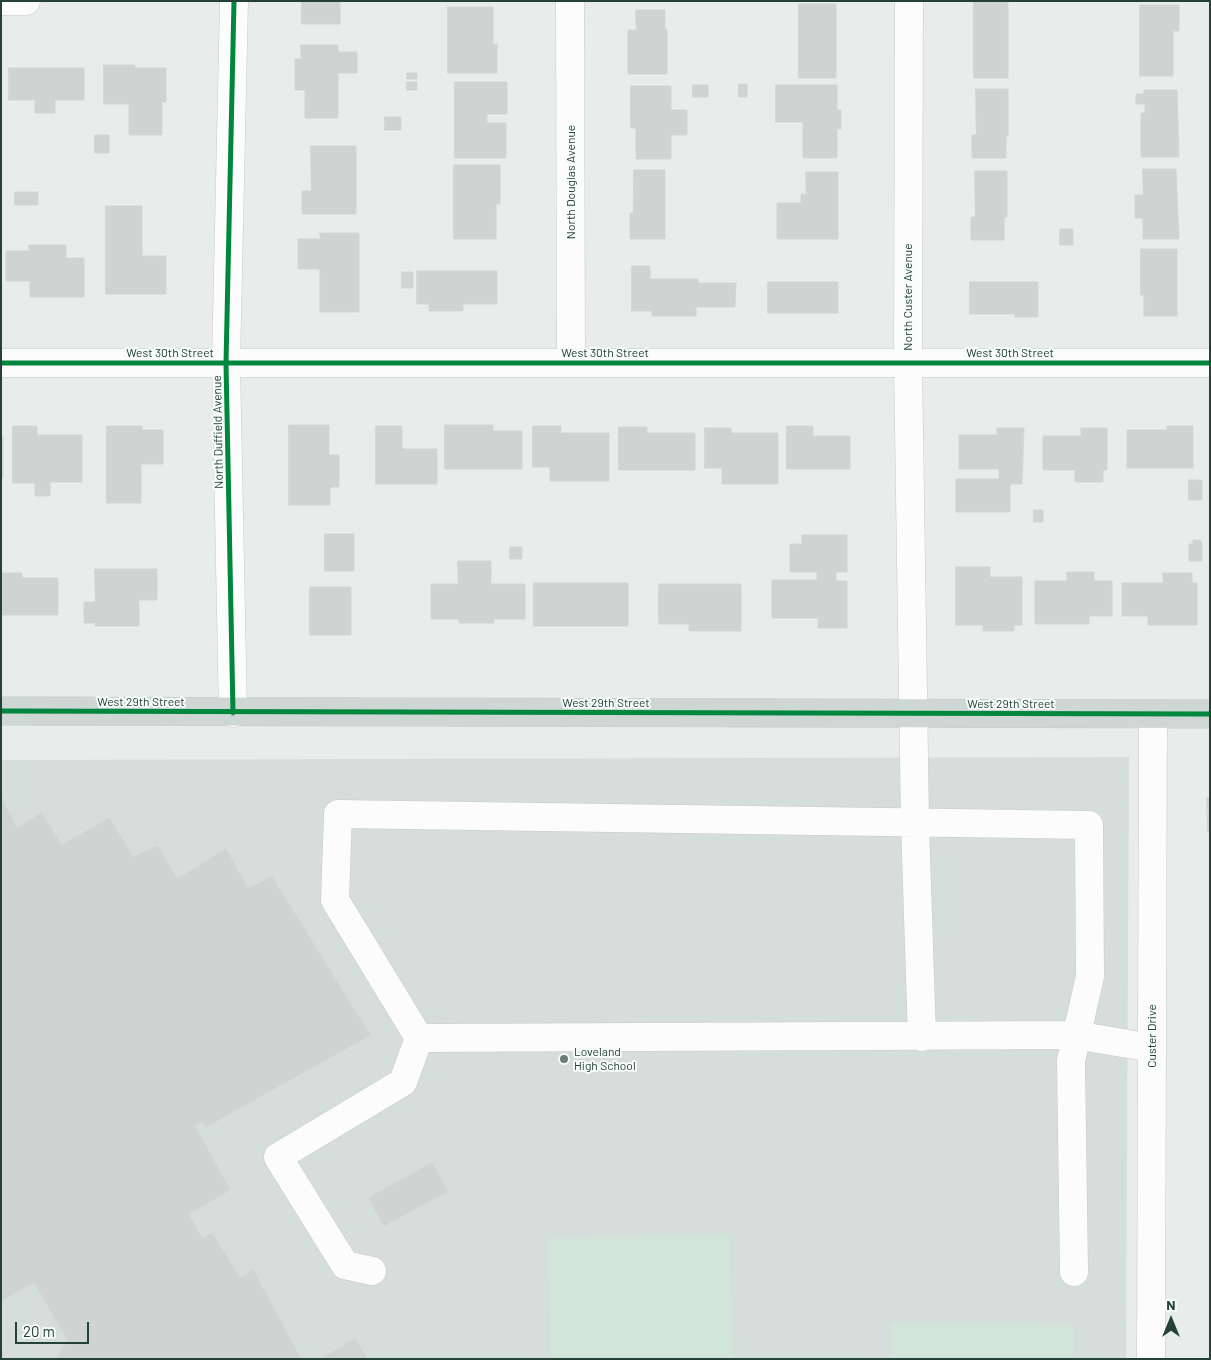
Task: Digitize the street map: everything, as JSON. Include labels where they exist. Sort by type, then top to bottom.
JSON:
[{"type":"main road","name":"West 29th Street","points":[[1,711],[1210,714]]},
{"type":"street","points":[[1,1],[26,1]]},
{"type":"street","name":"North Duffield Avenue","points":[[233,713],[226,363],[234,1]]},
{"type":"street","name":"North Douglas Avenue","points":[[570,1],[571,363]]},
{"type":"street","name":"North Custer Avenue","points":[[909,1],[908,363],[915,824],[922,1037]]},
{"type":"street","name":"West 30th Street","points":[[1,363],[1210,363]]},
{"type":"street","name":"Custer Drive","points":[[1151,1359],[1153,714]]},
{"type":"street","points":[[419,1038],[335,900],[338,814],[915,824],[1089,825],[1090,976],[1075,1035],[1071,1061],[1074,1272]]},
{"type":"street","points":[[419,1038],[1075,1035],[1152,1048]]},
{"type":"street","points":[[372,1271],[345,1265],[278,1157],[403,1082],[419,1038]]},
{"type":"shaded area","name":"Loveland High School","points":[[1129,757],[1126,1359],[1,1359],[1,760]]},
{"type":"green space","points":[[729,1234],[733,1359],[551,1359],[548,1239]]},
{"type":"green space","points":[[892,1323],[1074,1325],[1073,1359],[892,1359]]},
{"type":"building","points":[[302,1],[340,1],[340,24],[302,24]]},
{"type":"building","points":[[974,2],[1008,2],[1008,78],[974,78]]},
{"type":"building","points":[[799,4],[836,4],[836,78],[799,78]]},
{"type":"building","points":[[1140,5],[1179,5],[1179,31],[1173,31],[1173,76],[1140,76]]},
{"type":"building","points":[[448,7],[493,7],[493,44],[497,44],[497,73],[448,73]]},
{"type":"building","points":[[636,10],[665,10],[667,74],[628,74],[628,30],[636,30]]},
{"type":"building","points":[[301,45],[338,45],[338,52],[357,52],[357,73],[338,73],[338,118],[305,118],[305,90],[295,90],[295,59],[301,59]]},
{"type":"building","points":[[104,65],[166,68],[166,102],[162,102],[162,135],[129,135],[129,104],[104,104]]},
{"type":"building","points":[[9,68],[84,68],[84,100],[55,100],[55,113],[35,113],[35,100],[9,100]]},
{"type":"building","points":[[407,73],[417,73],[417,79],[407,79]]},
{"type":"building","points":[[407,82],[417,82],[417,90],[407,90]]},
{"type":"building","points":[[455,82],[507,82],[507,114],[487,114],[487,123],[506,123],[506,158],[455,158]]},
{"type":"building","points":[[739,84],[747,84],[747,97],[739,97]]},
{"type":"building","points":[[693,85],[708,85],[708,97],[693,97]]},
{"type":"building","points":[[776,85],[837,85],[837,110],[841,110],[841,129],[837,129],[837,158],[803,158],[803,122],[776,122]]},
{"type":"building","points":[[631,86],[671,86],[671,110],[687,110],[687,135],[671,135],[671,159],[636,159],[636,128],[631,128]]},
{"type":"building","points":[[976,89],[1008,89],[1006,158],[972,158],[972,135],[976,135]]},
{"type":"building","points":[[1144,90],[1177,90],[1179,157],[1141,157],[1141,113],[1145,113],[1145,104],[1136,104],[1136,94],[1144,94]]},
{"type":"building","points":[[385,117],[401,117],[401,130],[385,130]]},
{"type":"building","points":[[95,135],[109,135],[109,153],[95,153]]},
{"type":"building","points":[[311,146],[356,146],[356,214],[302,214],[302,191],[311,191]]},
{"type":"building","points":[[454,165],[500,165],[500,204],[496,204],[496,239],[454,239]]},
{"type":"building","points":[[1143,169],[1176,169],[1179,239],[1143,239],[1143,218],[1135,218],[1135,195],[1143,195]]},
{"type":"building","points":[[634,170],[665,170],[665,239],[630,239],[630,213],[633,213]]},
{"type":"building","points":[[975,171],[1007,171],[1007,217],[1004,217],[1004,240],[971,240],[971,217],[975,217]]},
{"type":"building","points":[[806,172],[838,172],[838,239],[777,239],[777,203],[801,203],[801,194],[806,194]]},
{"type":"building","points":[[15,192],[38,192],[38,205],[15,205]]},
{"type":"building","points":[[106,206],[142,206],[142,256],[166,256],[166,294],[106,294]]},
{"type":"building","points":[[1060,229],[1073,229],[1073,245],[1060,245]]},
{"type":"building","points":[[320,233],[359,233],[359,312],[320,312],[320,269],[298,269],[298,239],[320,239]]},
{"type":"building","points":[[29,245],[66,245],[66,258],[84,258],[84,297],[30,297],[30,281],[6,281],[6,251],[29,251]]},
{"type":"building","points":[[1141,249],[1177,249],[1177,316],[1144,316],[1144,295],[1141,295]]},
{"type":"building","points":[[632,266],[650,266],[650,279],[698,279],[698,283],[736,283],[735,307],[696,307],[696,316],[652,316],[652,311],[632,311]]},
{"type":"building","points":[[417,271],[497,271],[497,304],[463,304],[463,311],[429,311],[429,304],[417,304]]},
{"type":"building","points":[[402,272],[413,272],[413,288],[402,288]]},
{"type":"building","points":[[768,282],[838,282],[838,313],[768,313]]},
{"type":"building","points":[[970,282],[1038,282],[1038,317],[1015,317],[1015,314],[970,314]]},
{"type":"building","points":[[289,425],[329,425],[329,455],[339,455],[339,487],[330,487],[330,505],[289,505]]},
{"type":"building","points":[[445,425],[493,425],[493,431],[522,431],[522,469],[445,469]]},
{"type":"building","points":[[13,426],[37,426],[37,435],[82,435],[82,482],[50,482],[50,496],[35,496],[35,483],[13,483]]},
{"type":"building","points":[[107,426],[142,426],[142,430],[163,430],[163,464],[141,464],[141,503],[107,503]]},
{"type":"building","points":[[376,426],[402,426],[402,449],[437,449],[437,484],[376,484]]},
{"type":"building","points":[[533,426],[561,426],[561,433],[609,433],[609,481],[550,481],[550,467],[533,467]]},
{"type":"building","points":[[787,426],[813,426],[813,436],[850,436],[850,469],[787,469]]},
{"type":"building","points":[[1167,426],[1193,426],[1193,468],[1127,468],[1127,430],[1167,430]]},
{"type":"building","points":[[619,427],[647,427],[647,433],[695,433],[695,470],[619,470]]},
{"type":"building","points":[[705,428],[731,428],[731,433],[778,433],[778,484],[722,484],[722,468],[705,468]]},
{"type":"building","points":[[997,428],[1024,428],[1022,484],[1010,484],[1010,512],[956,512],[956,479],[999,479],[999,469],[959,469],[959,435],[997,435]]},
{"type":"building","points":[[1081,428],[1107,428],[1107,470],[1103,470],[1103,482],[1075,482],[1075,470],[1043,470],[1043,436],[1081,436]]},
{"type":"building","points":[[1,436],[3,436],[3,478],[1,478]]},
{"type":"building","points":[[1189,480],[1202,480],[1202,500],[1189,500]]},
{"type":"building","points":[[1034,510],[1043,510],[1043,522],[1034,522]]},
{"type":"building","points":[[325,534],[354,534],[354,571],[325,571]]},
{"type":"building","points":[[802,535],[847,535],[847,572],[836,572],[836,581],[847,581],[847,628],[818,628],[818,618],[772,618],[772,580],[817,580],[817,572],[790,572],[790,544],[802,544]]},
{"type":"building","points":[[1193,540],[1200,540],[1202,544],[1202,561],[1189,561],[1189,544],[1193,544]]},
{"type":"building","points":[[510,547],[522,547],[522,559],[510,559]]},
{"type":"building","points":[[458,561],[491,561],[491,584],[525,584],[525,619],[494,619],[494,623],[459,623],[459,619],[431,619],[431,584],[458,584]]},
{"type":"building","points":[[956,567],[990,567],[990,577],[1022,577],[1022,625],[1014,625],[1014,631],[983,631],[983,625],[956,625]]},
{"type":"building","points":[[95,569],[157,569],[157,600],[139,600],[139,626],[95,626],[95,623],[84,623],[84,602],[95,602]]},
{"type":"building","points":[[1067,572],[1094,572],[1094,581],[1112,581],[1112,616],[1089,616],[1089,624],[1035,624],[1035,581],[1067,581]]},
{"type":"building","points":[[1,573],[22,573],[22,578],[58,578],[58,615],[1,615]]},
{"type":"building","points":[[1163,573],[1192,573],[1192,583],[1197,583],[1197,625],[1148,625],[1148,616],[1122,616],[1122,583],[1163,583]]},
{"type":"building","points":[[534,583],[628,583],[628,626],[534,626]]},
{"type":"building","points":[[659,584],[741,584],[741,631],[689,631],[689,624],[659,624]]},
{"type":"building","points":[[310,587],[351,587],[351,635],[310,635]]},
{"type":"building","points":[[1,797],[17,828],[41,813],[62,845],[109,818],[133,857],[158,846],[177,879],[226,849],[248,889],[272,877],[370,1035],[206,1127],[201,1122],[195,1126],[230,1190],[188,1214],[203,1239],[212,1233],[240,1278],[253,1270],[301,1359],[56,1359],[68,1340],[34,1282],[1,1301]]},
{"type":"building","points":[[1207,798],[1210,798],[1210,832],[1208,832]]},
{"type":"building","points":[[432,1163],[448,1191],[384,1226],[369,1198]]},
{"type":"building","points":[[355,1339],[367,1359],[321,1359]]},
{"type":"cycle path","points":[[233,713],[226,363],[234,1]]},
{"type":"cycle path","points":[[1,363],[1210,363]]},
{"type":"cycle path","points":[[1,711],[1210,714]]},
{"type":"place","name":"Loveland High School","points":[[564,1059]]}]
